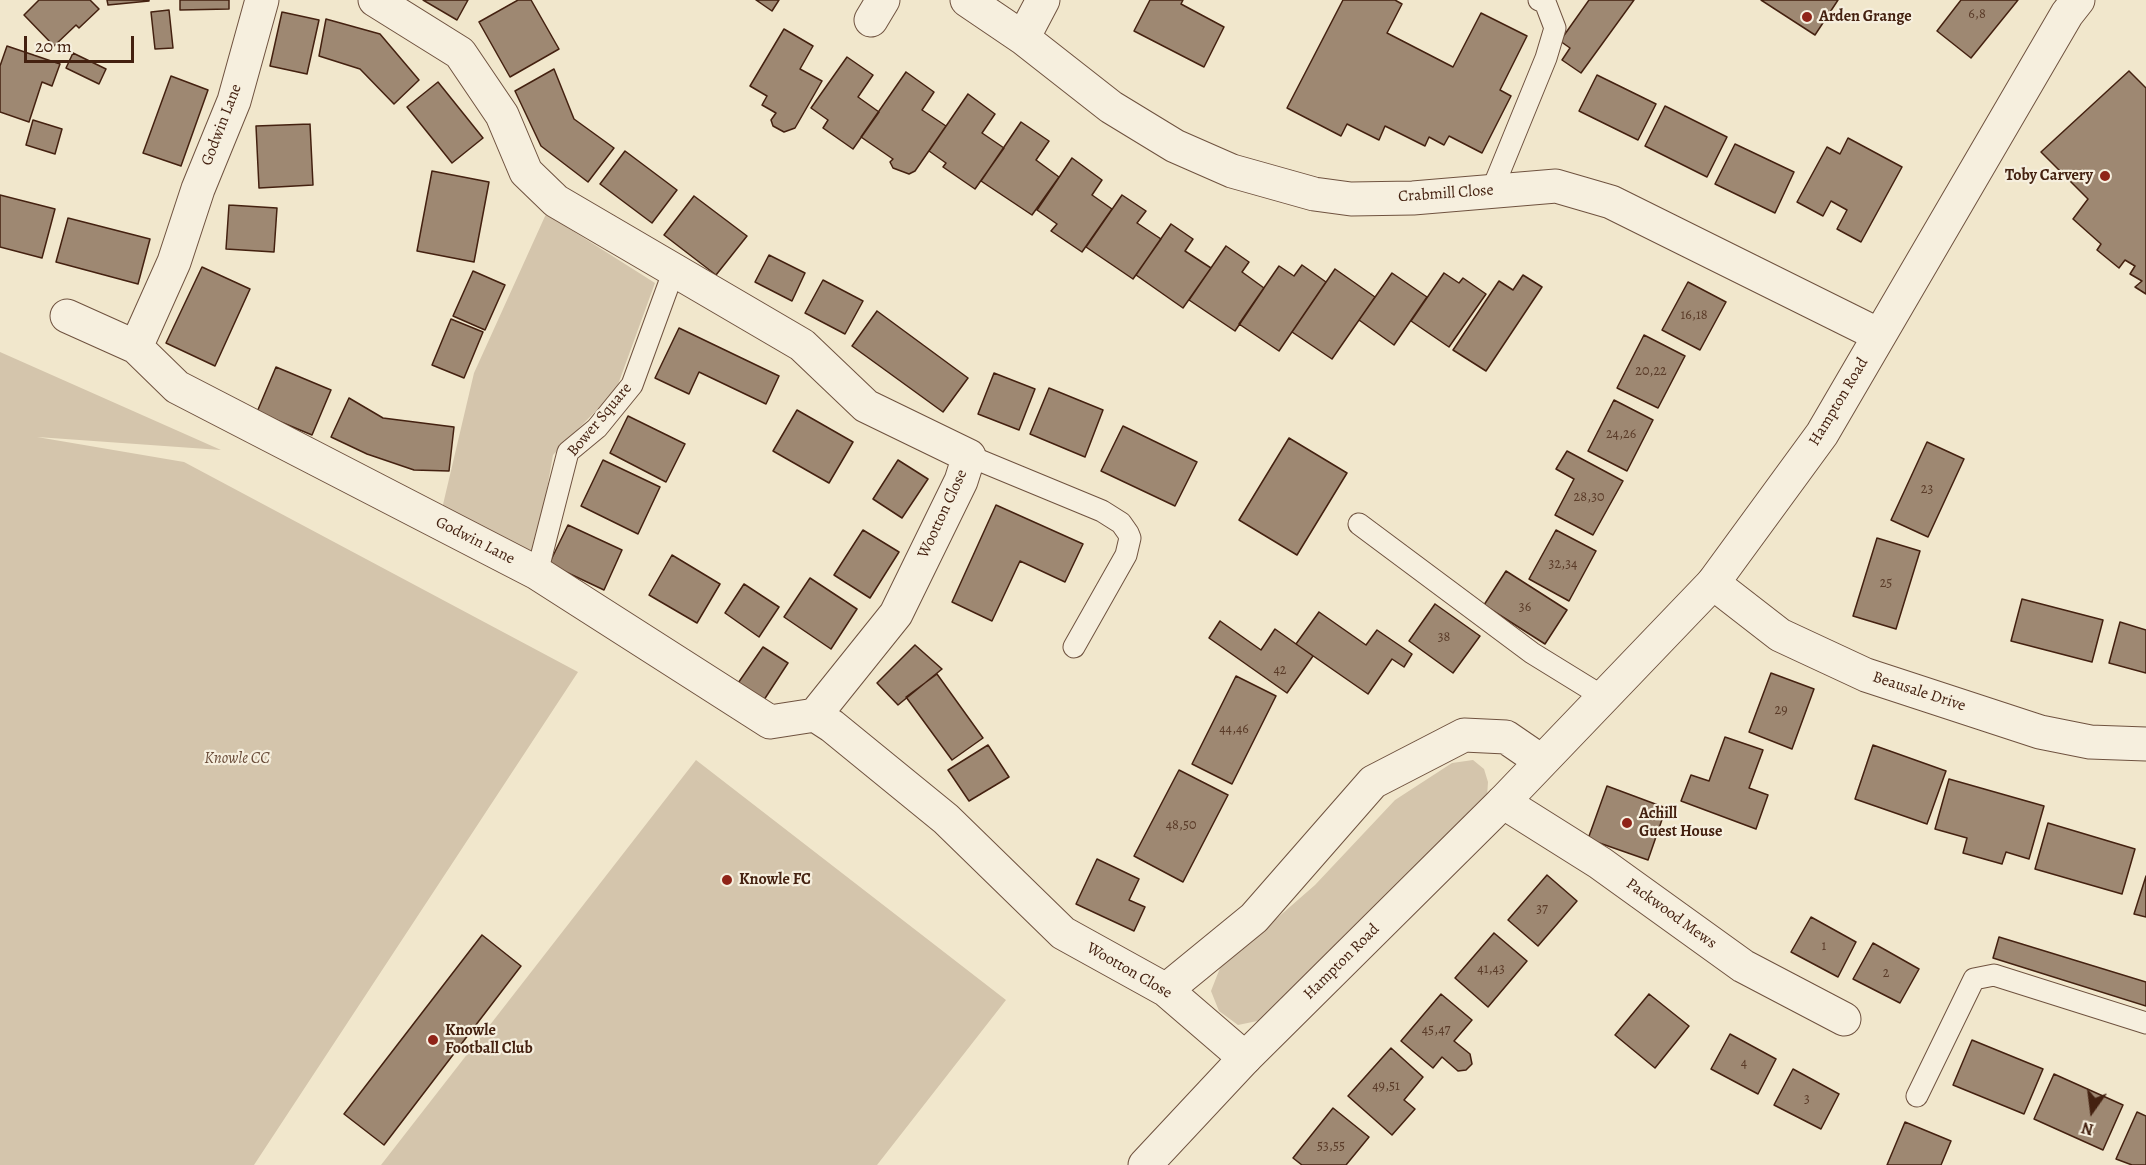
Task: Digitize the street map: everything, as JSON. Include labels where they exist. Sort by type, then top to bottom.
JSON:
[{"type":"street","name":"Godwin Lane","points":[[136,347],[174,262],[198,189],[234,101],[262,0]]},
{"type":"street","name":"Wootton Close","points":[[375,0],[460,53],[502,115],[526,172],[556,201],[802,345],[866,406],[969,456],[961,481],[896,614],[815,715],[832,726],[946,819],[1063,933],[1166,990],[1245,1058]]},
{"type":"street","name":"Crabmill Close","points":[[967,0],[1023,38],[1111,107],[1175,146],[1232,171],[1314,194],[1351,199],[1413,198],[1556,186],[1611,202],[1879,335]]},
{"type":"street","points":[[1023,38],[1044,0]]},
{"type":"street","name":"Hampton Road","points":[[1145,1165],[1245,1058],[1503,802],[1713,584],[1822,434],[2067,14],[2079,0]]},
{"type":"street","name":"Godwin Lane","points":[[67,316],[136,347],[177,387],[537,573],[770,722],[815,715]]},
{"type":"street","name":"Beausale Drive","points":[[1713,584],[1779,635],[1866,675],[2040,732],[2090,742],[2146,744]]},
{"type":"street","points":[[1166,990],[1254,918],[1373,782],[1464,735],[1506,737],[1541,761]]},
{"type":"street","name":"Packwood Mews","points":[[1503,802],[1600,863],[1743,966],[1844,1019]]},
{"type":"lane","points":[[1492,190],[1542,70],[1555,28],[1545,2],[1539,0]]},
{"type":"lane","name":"Bower Square","points":[[537,573],[568,452],[597,428],[632,385],[674,270]]},
{"type":"lane","points":[[969,456],[1009,470],[1102,511],[1121,523],[1128,533],[1130,538],[1126,555],[1074,647]]},
{"type":"lane","points":[[1359,524],[1532,653],[1605,698]]},
{"type":"lane","points":[[1917,1096],[1974,979],[1994,975],[2146,1023]]},
{"type":"green space","points":[[546,214],[655,283],[616,390],[553,455],[534,562],[441,513],[474,373]]},
{"type":"green space","name":"Knowle CC","points":[[0,352],[221,450],[37,437],[184,462],[578,672],[254,1165],[0,1165]]},
{"type":"green space","name":"Knowle FC","points":[[696,760],[1006,1000],[877,1165],[381,1165]]},
{"type":"green space","points":[[1473,760],[1484,769],[1488,782],[1487,797],[1267,1019],[1238,1025],[1219,1011],[1211,991],[1220,968],[1315,885],[1395,800],[1452,763]]},
{"type":"building","points":[[39,0],[90,0],[99,9],[79,28],[76,25],[54,46],[24,15]]},
{"type":"building","points":[[107,0],[149,0],[149,1],[108,5]]},
{"type":"building","points":[[180,0],[229,0],[229,9],[180,10]]},
{"type":"building","points":[[423,0],[468,0],[457,20]]},
{"type":"building","points":[[518,0],[531,0],[559,49],[510,77],[479,22]]},
{"type":"building","points":[[756,0],[779,0],[772,11]]},
{"type":"building","points":[[1150,0],[1183,0],[1181,4],[1224,27],[1204,67],[1134,31]]},
{"type":"building","points":[[1343,0],[1395,0],[1402,4],[1387,33],[1453,67],[1481,13],[1527,36],[1500,90],[1511,96],[1482,153],[1449,136],[1444,145],[1429,137],[1425,146],[1385,126],[1379,140],[1347,124],[1341,136],[1287,108]]},
{"type":"building","points":[[1589,0],[1634,0],[1581,73],[1562,60],[1570,48],[1560,41]]},
{"type":"building","name":"Arden Grange","points":[[1761,0],[1838,0],[1815,35]]},
{"type":"building","points":[[1961,0],[2018,0],[1971,58],[1937,31]]},
{"type":"building","points":[[169,10],[173,48],[155,49],[151,12]]},
{"type":"building","points":[[282,12],[319,20],[307,74],[270,66]]},
{"type":"building","points":[[326,19],[380,34],[419,80],[394,104],[360,69],[319,56]]},
{"type":"building","points":[[784,29],[813,46],[800,69],[822,81],[795,128],[784,132],[773,126],[771,120],[776,113],[762,105],[767,96],[750,86]]},
{"type":"building","points":[[7,46],[60,64],[52,86],[42,82],[29,122],[0,112],[0,66]]},
{"type":"building","points":[[73,53],[106,69],[99,84],[66,68]]},
{"type":"building","points":[[847,57],[873,75],[858,97],[879,112],[853,149],[823,128],[828,120],[811,108]]},
{"type":"building","points":[[554,69],[574,119],[614,148],[588,182],[541,146],[515,91]]},
{"type":"building","name":"Toby Carvery","points":[[2129,71],[2146,88],[2146,294],[2135,287],[2142,281],[2130,274],[2135,266],[2125,260],[2119,268],[2097,250],[2101,244],[2073,219],[2088,199],[2041,152]]},
{"type":"building","points":[[906,72],[934,92],[922,110],[946,126],[915,171],[909,174],[893,168],[890,162],[893,159],[861,137]]},
{"type":"building","points":[[1597,75],[1656,104],[1638,140],[1579,111]]},
{"type":"building","points":[[171,76],[208,90],[181,166],[143,153]]},
{"type":"building","points":[[438,82],[483,138],[452,163],[407,107]]},
{"type":"building","points":[[968,94],[995,114],[982,133],[1004,148],[975,189],[943,167],[946,163],[929,151]]},
{"type":"building","points":[[1665,106],[1727,137],[1707,177],[1645,146]]},
{"type":"building","points":[[33,120],[62,129],[55,154],[26,145]]},
{"type":"building","points":[[1021,122],[1049,141],[1036,160],[1059,177],[1032,215],[981,181]]},
{"type":"building","points":[[310,124],[313,185],[259,188],[256,126]]},
{"type":"building","points":[[1848,138],[1902,167],[1861,242],[1837,229],[1847,210],[1831,201],[1823,216],[1797,202],[1827,147],[1840,154]]},
{"type":"building","points":[[1735,144],[1794,172],[1775,213],[1715,184]]},
{"type":"building","points":[[625,151],[677,190],[652,223],[600,184]]},
{"type":"building","points":[[1072,158],[1102,180],[1092,195],[1112,209],[1082,252],[1051,231],[1057,224],[1037,210]]},
{"type":"building","points":[[432,171],[489,182],[474,262],[417,251]]},
{"type":"building","points":[[0,195],[55,209],[42,258],[0,247]]},
{"type":"building","points":[[1122,195],[1146,211],[1137,223],[1161,239],[1133,279],[1086,247]]},
{"type":"building","points":[[694,196],[747,236],[716,275],[664,235]]},
{"type":"building","points":[[229,205],[277,208],[274,252],[226,249]]},
{"type":"building","points":[[68,218],[150,239],[138,284],[56,262]]},
{"type":"building","points":[[1171,224],[1193,239],[1185,251],[1211,268],[1183,308],[1136,275]]},
{"type":"building","points":[[1226,246],[1249,262],[1242,272],[1264,288],[1235,331],[1189,300]]},
{"type":"building","points":[[769,255],[805,273],[792,301],[755,282]]},
{"type":"building","points":[[1302,265],[1326,282],[1279,351],[1239,324],[1279,266],[1294,276]]},
{"type":"building","points":[[202,267],[250,289],[215,366],[166,343]]},
{"type":"building","points":[[1335,269],[1375,297],[1332,359],[1292,332]]},
{"type":"building","points":[[473,271],[505,285],[485,330],[453,316]]},
{"type":"building","points":[[1392,273],[1427,297],[1394,345],[1359,320]]},
{"type":"building","points":[[1444,273],[1459,283],[1463,278],[1486,294],[1449,347],[1411,321]]},
{"type":"building","points":[[1523,275],[1542,287],[1486,371],[1453,350],[1499,281],[1513,290]]},
{"type":"building","points":[[823,280],[863,301],[845,334],[805,313]]},
{"type":"building","points":[[1688,282],[1726,302],[1700,350],[1662,330]]},
{"type":"building","points":[[877,311],[968,378],[943,412],[852,346]]},
{"type":"building","points":[[451,319],[483,332],[464,378],[432,365]]},
{"type":"building","points":[[679,328],[779,376],[766,404],[699,372],[689,394],[655,378]]},
{"type":"building","points":[[1644,335],[1685,356],[1658,408],[1617,388]]},
{"type":"building","points":[[276,367],[331,390],[312,435],[257,412]]},
{"type":"building","points":[[994,373],[1035,389],[1019,430],[978,414]]},
{"type":"building","points":[[1049,388],[1103,410],[1085,457],[1030,434]]},
{"type":"building","points":[[349,398],[383,418],[454,427],[449,471],[414,470],[367,454],[331,437]]},
{"type":"building","points":[[1614,400],[1653,420],[1627,471],[1588,451]]},
{"type":"building","points":[[797,410],[853,442],[829,483],[773,451]]},
{"type":"building","points":[[628,416],[685,444],[666,482],[610,453]]},
{"type":"building","points":[[1123,426],[1197,462],[1175,506],[1101,471]]},
{"type":"building","points":[[1289,438],[1347,473],[1297,555],[1239,520]]},
{"type":"building","points":[[1927,442],[1964,459],[1928,537],[1891,520]]},
{"type":"building","points":[[1567,451],[1623,481],[1593,535],[1555,515],[1574,479],[1556,469]]},
{"type":"building","points":[[603,460],[660,487],[638,534],[581,506]]},
{"type":"building","points":[[898,460],[928,479],[902,518],[873,499]]},
{"type":"building","points":[[996,505],[1083,544],[1065,582],[1020,561],[992,621],[952,602]]},
{"type":"building","points":[[568,525],[622,550],[604,590],[549,564]]},
{"type":"building","points":[[863,530],[899,552],[870,598],[834,575]]},
{"type":"building","points":[[1556,530],[1596,551],[1569,601],[1529,579]]},
{"type":"building","points":[[1877,538],[1920,551],[1896,629],[1853,616]]},
{"type":"building","points":[[672,555],[720,584],[697,623],[649,595]]},
{"type":"building","points":[[1506,571],[1567,610],[1545,644],[1484,605]]},
{"type":"building","points":[[810,578],[857,609],[831,649],[784,617]]},
{"type":"building","points":[[744,584],[779,607],[759,637],[725,613]]},
{"type":"building","points":[[2022,599],[2103,620],[2092,662],[2011,641]]},
{"type":"building","points":[[1435,604],[1480,636],[1453,673],[1409,641]]},
{"type":"building","points":[[1319,612],[1366,645],[1377,630],[1412,654],[1404,667],[1392,659],[1368,694],[1296,644]]},
{"type":"building","points":[[1220,621],[1261,650],[1275,629],[1313,656],[1287,693],[1209,638]]},
{"type":"building","points":[[2120,622],[2146,630],[2146,673],[2109,663]]},
{"type":"building","points":[[915,645],[942,669],[898,705],[877,683]]},
{"type":"building","points":[[763,647],[788,663],[760,706],[734,689]]},
{"type":"building","points":[[1771,673],[1814,689],[1792,749],[1749,732]]},
{"type":"building","points":[[937,674],[983,738],[952,760],[906,697]]},
{"type":"building","points":[[1236,676],[1276,696],[1232,784],[1192,764]]},
{"type":"building","points":[[1725,737],[1763,750],[1749,788],[1768,795],[1756,829],[1681,801],[1691,775],[1709,781]]},
{"type":"building","points":[[988,745],[1009,777],[969,801],[948,770]]},
{"type":"building","points":[[1873,745],[1946,771],[1927,824],[1855,799]]},
{"type":"building","points":[[1179,770],[1228,795],[1183,882],[1134,856]]},
{"type":"building","points":[[1949,779],[2044,806],[2029,859],[2006,852],[2002,864],[1963,853],[1967,838],[1935,829]]},
{"type":"building","name":"Achill Guest House","points":[[1607,786],[1666,808],[1648,860],[1588,839]]},
{"type":"building","points":[[2048,823],[2135,849],[2122,894],[2035,869]]},
{"type":"building","points":[[1097,859],[1139,879],[1129,900],[1145,907],[1134,931],[1076,904]]},
{"type":"building","points":[[1547,875],[1577,901],[1538,946],[1508,920]]},
{"type":"building","points":[[2146,876],[2146,917],[2134,914]]},
{"type":"building","points":[[1811,917],[1856,942],[1838,977],[1791,952]]},
{"type":"building","points":[[1494,933],[1527,961],[1488,1007],[1455,978]]},
{"type":"building","name":"Knowle Football Club","points":[[482,935],[521,966],[384,1145],[344,1114]]},
{"type":"building","points":[[1999,937],[2146,982],[2146,1006],[1993,958]]},
{"type":"building","points":[[1873,943],[1919,969],[1900,1003],[1853,979]]},
{"type":"building","points":[[1441,994],[1472,1020],[1454,1041],[1470,1054],[1472,1064],[1466,1070],[1458,1071],[1442,1057],[1433,1068],[1401,1041]]},
{"type":"building","points":[[1649,994],[1689,1026],[1655,1068],[1615,1035]]},
{"type":"building","points":[[1730,1034],[1776,1059],[1758,1094],[1711,1069]]},
{"type":"building","points":[[1972,1040],[2043,1069],[2024,1114],[1953,1085]]},
{"type":"building","points":[[1391,1048],[1423,1077],[1404,1100],[1415,1109],[1392,1135],[1348,1096]]},
{"type":"building","points":[[1793,1069],[1839,1094],[1821,1129],[1774,1105]]},
{"type":"building","points":[[2054,1074],[2123,1105],[2103,1150],[2034,1119]]},
{"type":"building","points":[[1333,1108],[1369,1137],[1346,1165],[1302,1165],[1293,1158]]},
{"type":"building","points":[[2137,1112],[2146,1116],[2146,1165],[2132,1165],[2116,1159]]},
{"type":"building","points":[[1905,1122],[1951,1141],[1941,1165],[1887,1165]]},
{"type":"place","name":"Arden Grange","points":[[1807,17]]},
{"type":"place","name":"Toby Carvery","points":[[2105,176]]},
{"type":"place","name":"Achill Guest House","points":[[1627,823]]},
{"type":"place","name":"Knowle FC","points":[[727,880]]},
{"type":"place","name":"Knowle Football Club","points":[[433,1040]]}]
